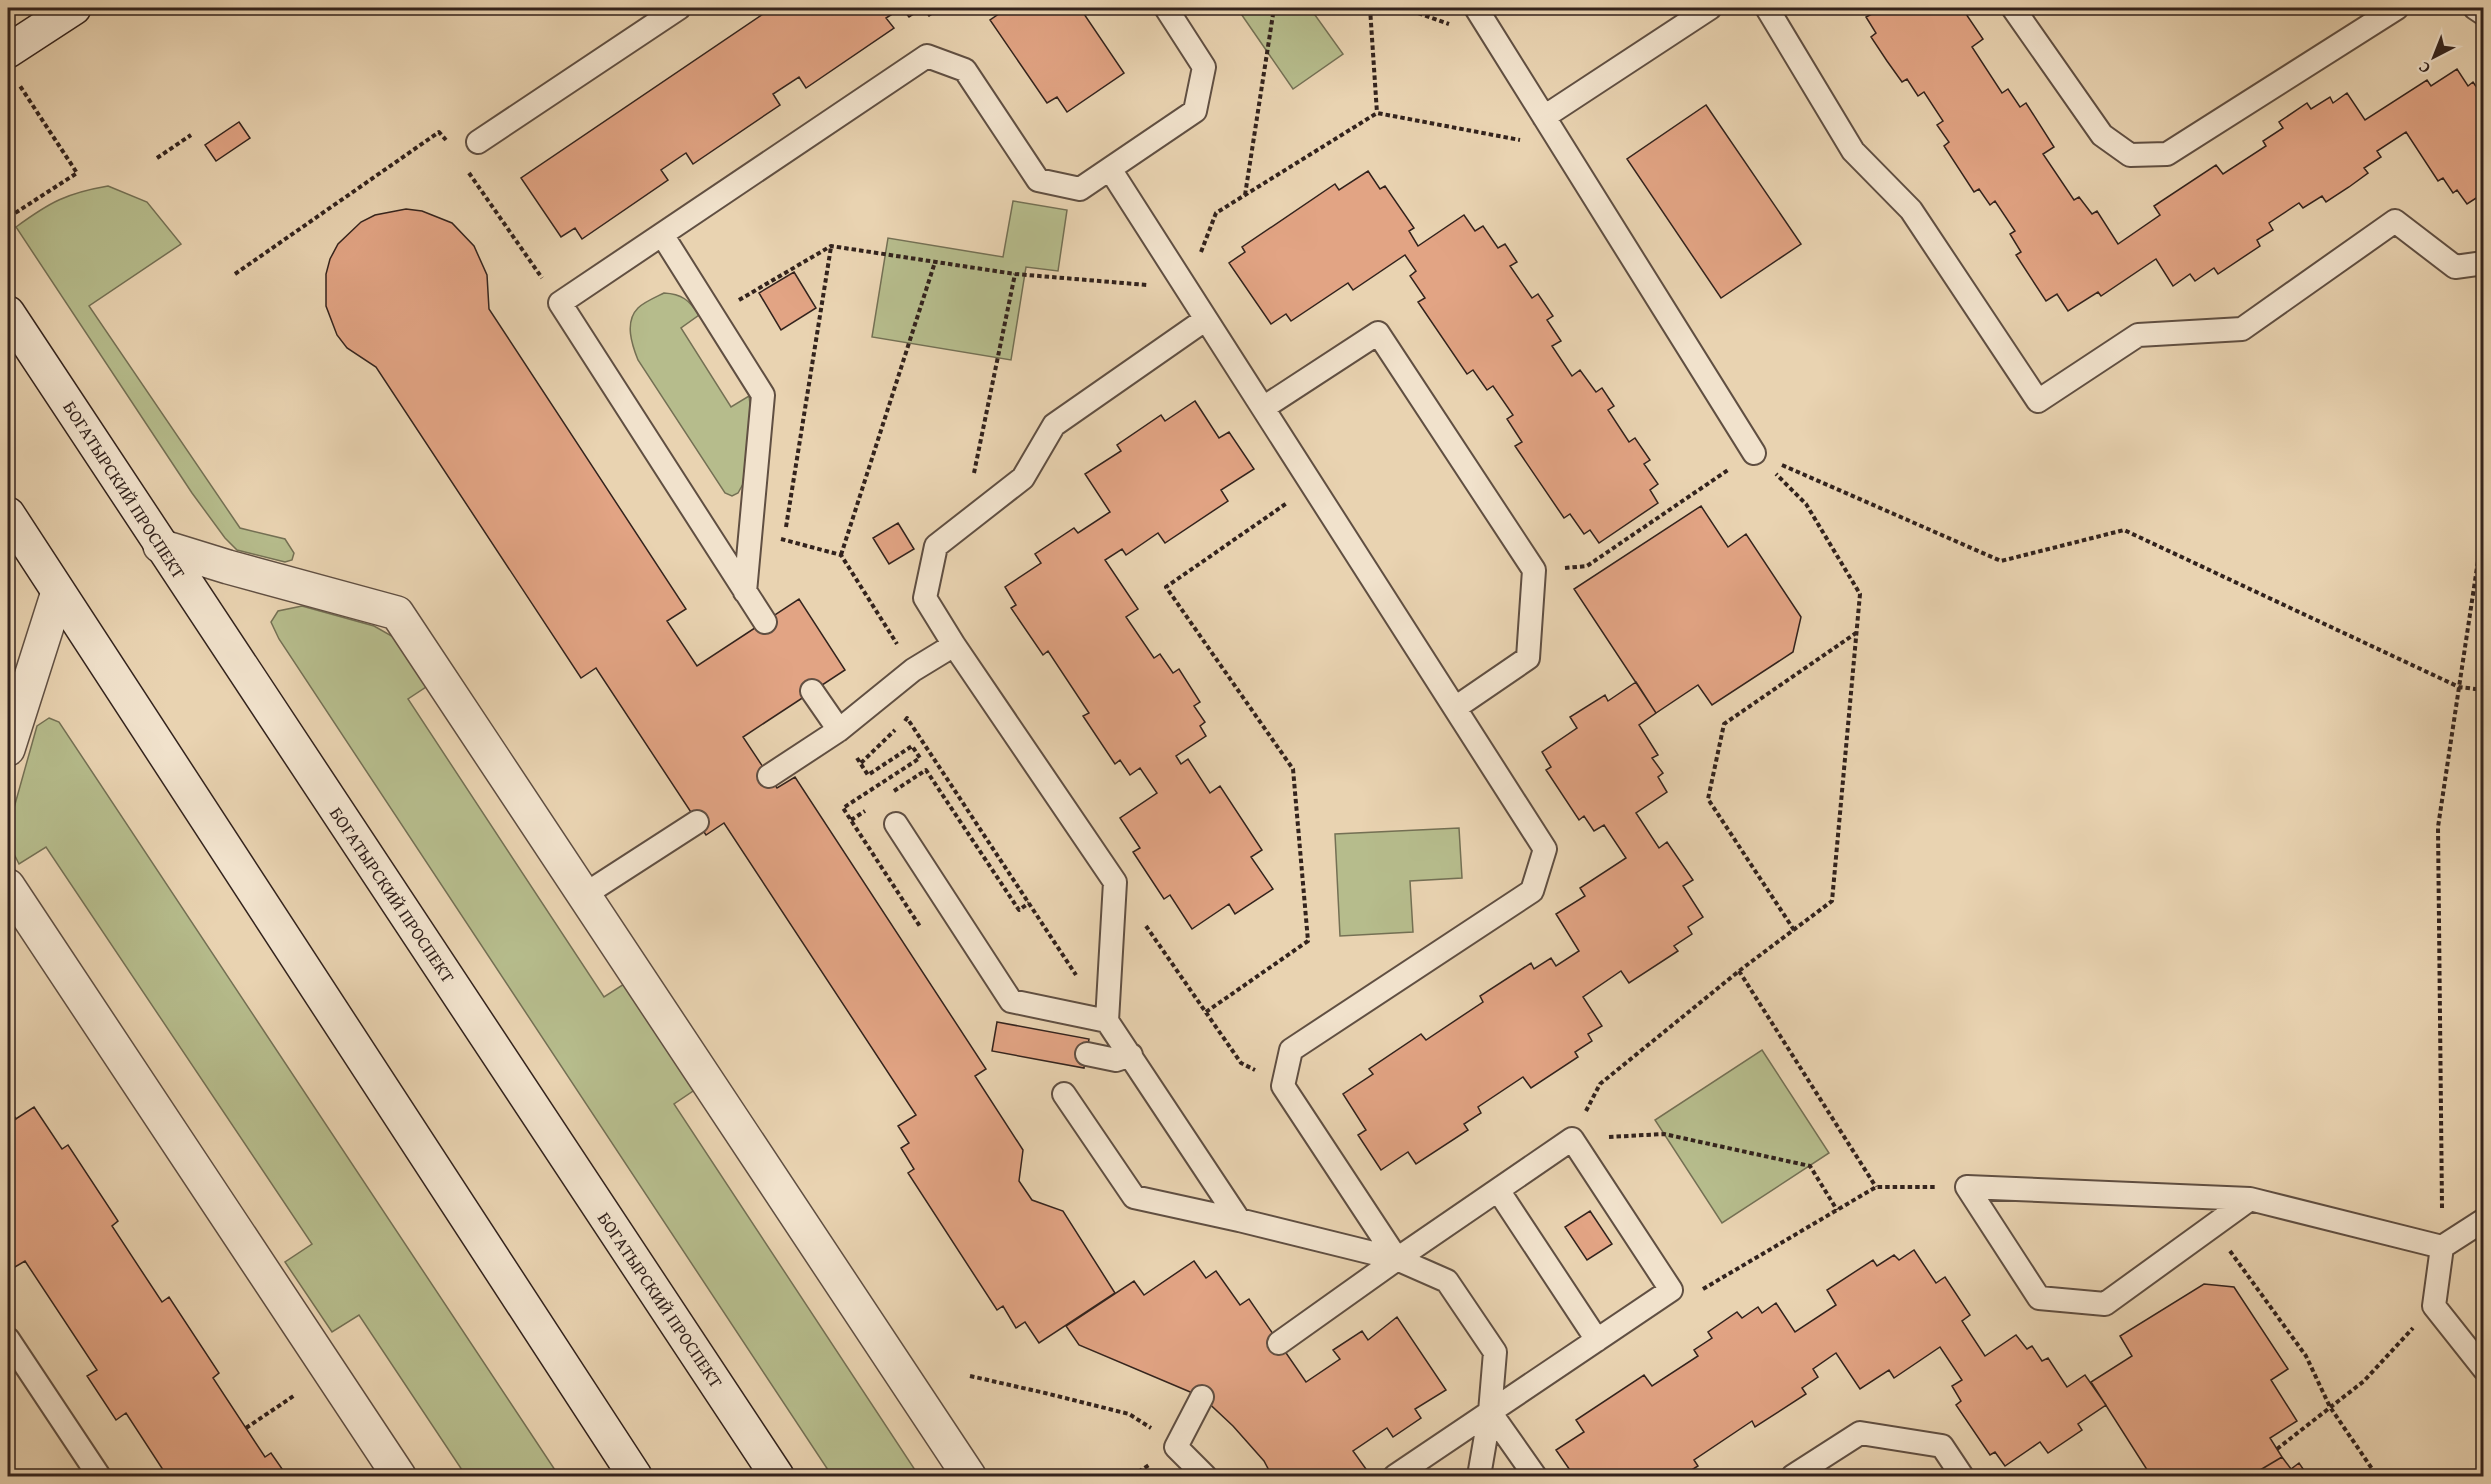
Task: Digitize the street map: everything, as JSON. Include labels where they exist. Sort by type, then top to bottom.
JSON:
[{"type":"main road","points":[[12,66],[74,8]]},
{"type":"main road","name":"БОГАТЫРСКИЙ ПРОСПЕКТ","points":[[8,313],[777,1476]]},
{"type":"main road","points":[[8,514],[635,1476]]},
{"type":"main road","points":[[160,546],[397,613],[969,1476]]},
{"type":"main road","points":[[8,749],[58,592]]},
{"type":"main road","points":[[8,886],[399,1476]]},
{"type":"lane","points":[[477,142],[656,14],[679,8]]},
{"type":"lane","points":[[765,622],[560,303],[663,236],[927,56],[964,70],[1038,180],[1080,189],[1195,111],[1204,68],[1166,8]]},
{"type":"lane","points":[[1476,8],[1754,453]]},
{"type":"lane","points":[[1544,117],[1710,8]]},
{"type":"lane","points":[[1767,8],[1853,152],[1911,210],[2038,401],[2138,335],[2242,329],[2395,221],[2455,267],[2484,263]]},
{"type":"lane","points":[[2013,8],[2102,135],[2130,155],[2167,154],[2397,8]]},
{"type":"lane","points":[[2475,8],[2484,14]]},
{"type":"lane","points":[[1110,169],[1545,849],[1532,891],[1291,1050],[1283,1086],[1397,1259]]},
{"type":"lane","points":[[663,236],[763,395],[745,592]]},
{"type":"lane","points":[[1206,319],[1054,425],[1023,478],[936,546],[925,598],[954,645],[1115,882],[1107,1021],[1239,1220]]},
{"type":"lane","points":[[1263,408],[1378,333],[1534,570],[1528,658],[1455,708]]},
{"type":"lane","points":[[769,776],[839,730],[913,670],[954,645]]},
{"type":"lane","points":[[812,692],[839,730]]},
{"type":"lane","points":[[584,895],[697,822]]},
{"type":"lane","points":[[896,824],[1011,1001],[1107,1021]]},
{"type":"lane","points":[[1087,1054],[1116,1060],[1131,1056]]},
{"type":"lane","points":[[1064,1094],[1134,1197],[1397,1259],[1447,1281],[1495,1352],[1490,1412],[1479,1476]]},
{"type":"lane","points":[[1279,1343],[1572,1139],[1671,1290],[1395,1476]]},
{"type":"lane","points":[[1967,1187],[2039,1298],[2105,1304],[2250,1199]]},
{"type":"lane","points":[[1967,1187],[2250,1199],[2442,1247],[2484,1220]]},
{"type":"lane","points":[[1498,1190],[1597,1340]]},
{"type":"lane","points":[[2442,1247],[2434,1306],[2484,1369]]},
{"type":"lane","points":[[8,1340],[99,1476]]},
{"type":"lane","points":[[1202,1397],[1176,1447],[1205,1476]]},
{"type":"lane","points":[[1490,1412],[1535,1476]]},
{"type":"lane","points":[[1793,1476],[1860,1433],[1941,1446],[1962,1476]]},
{"type":"path","points":[[1245,195],[1274,8]]},
{"type":"path","points":[[1370,8],[1377,113]]},
{"type":"path","points":[[9,217],[77,173],[12,66]]},
{"type":"path","points":[[713,315],[831,246],[1015,274],[1186,288],[1216,213],[1377,113],[1564,148]]},
{"type":"path","points":[[235,274],[439,132],[451,148]]},
{"type":"path","points":[[157,158],[191,135]]},
{"type":"path","points":[[464,165],[560,303]]},
{"type":"path","points":[[784,540],[831,246]]},
{"type":"path","points":[[840,555],[935,262]]},
{"type":"path","points":[[964,522],[1015,274]]},
{"type":"path","points":[[1534,570],[1587,567],[1754,453]]},
{"type":"path","points":[[1572,1139],[1600,1084],[1739,971],[1832,901],[1860,594],[1806,504],[1754,453]]},
{"type":"path","points":[[1754,453],[2001,561],[2124,530],[2459,687],[2484,690]]},
{"type":"path","points":[[1206,1012],[1308,941],[1293,769],[1167,586],[1313,485]]},
{"type":"path","points":[[2442,1247],[2438,827],[2484,521]]},
{"type":"path","points":[[751,530],[840,555],[913,670]]},
{"type":"path","points":[[1794,930],[1708,799],[1724,724],[1856,633]]},
{"type":"path","points":[[861,763],[907,718],[1107,1021]]},
{"type":"path","points":[[864,795],[920,758],[912,746],[868,775]]},
{"type":"path","points":[[888,795],[926,770],[1019,910],[1029,903]]},
{"type":"path","points":[[851,820],[870,808]]},
{"type":"path","points":[[1115,882],[1241,1063],[1283,1086]]},
{"type":"path","points":[[1739,971],[1876,1187]]},
{"type":"path","points":[[1572,1139],[1664,1134],[1810,1166],[1837,1210]]},
{"type":"path","points":[[1671,1290],[1695,1294],[1876,1187],[1967,1187]]},
{"type":"path","points":[[2212,1226],[2306,1356],[2330,1407],[2377,1476]]},
{"type":"path","points":[[2277,1449],[2364,1381],[2434,1306]]},
{"type":"path","points":[[970,1376],[1129,1414],[1176,1447]]},
{"type":"path","points":[[246,1428],[295,1395]]},
{"type":"green space","points":[[1237,8],[1310,8],[1343,54],[1293,89]]},
{"type":"green space","points":[[108,186],[147,202],[181,244],[89,306],[240,528],[285,539],[294,553],[292,560],[285,562],[237,550],[225,538],[192,493],[16,227],[39,211],[70,195]]},
{"type":"green space","points":[[1013,201],[1067,210],[1058,271],[1026,267],[1011,360],[872,337],[888,238],[1003,257]]},
{"type":"green space","points":[[664,293],[684,299],[699,315],[681,328],[731,407],[749,396],[751,412],[743,484],[738,493],[732,496],[725,493],[638,360],[630,334],[631,320],[638,308]]},
{"type":"green space","points":[[302,606],[374,626],[397,639],[429,685],[408,699],[604,997],[624,984],[696,1089],[674,1104],[919,1476],[832,1476],[279,639],[271,622],[278,611]]},
{"type":"green space","points":[[49,718],[59,722],[559,1476],[466,1476],[359,1315],[332,1332],[285,1262],[312,1244],[46,847],[19,864],[9,844],[8,829],[37,726]]},
{"type":"green space","points":[[1459,828],[1462,878],[1410,881],[1413,932],[1340,936],[1335,834]]},
{"type":"green space","points":[[1762,1050],[1829,1153],[1722,1223],[1655,1120]]},
{"type":"building","points":[[772,8],[902,8],[886,18],[894,28],[806,88],[799,77],[773,94],[780,105],[693,164],[686,153],[661,170],[668,180],[582,239],[575,228],[561,237],[521,178]]},
{"type":"building","points":[[902,8],[923,8],[909,17]]},
{"type":"building","points":[[923,8],[942,8],[929,16]]},
{"type":"building","points":[[996,8],[1080,8],[1124,73],[1067,112],[1057,97],[1047,103],[990,20],[1000,13]]},
{"type":"building","points":[[1868,8],[1962,8],[1983,39],[1972,47],[2002,93],[2008,89],[2020,107],[2026,103],[2054,147],[2043,154],[2074,200],[2079,197],[2092,214],[2097,211],[2118,244],[2160,215],[2154,206],[2216,165],[2223,174],[2266,146],[2263,141],[2283,128],[2279,122],[2307,103],[2311,109],[2330,97],[2333,103],[2347,93],[2365,120],[2427,80],[2431,86],[2457,69],[2468,86],[2473,82],[2484,98],[2484,193],[2467,204],[2457,190],[2453,193],[2443,178],[2438,181],[2406,132],[2377,151],[2381,157],[2364,168],[2368,173],[2349,187],[2326,202],[2322,196],[2303,208],[2299,203],[2269,223],[2273,230],[2257,240],[2260,246],[2218,274],[2214,268],[2195,281],[2190,274],[2173,286],[2156,259],[2101,296],[2098,292],[2068,311],[2057,294],[2046,301],[2016,255],[2021,252],[2010,234],[2015,231],[1995,201],[1990,205],[1979,189],[1974,192],[1944,146],[1949,142],[1937,125],[1943,121],[1924,92],[1918,96],[1907,79],[1902,82],[1871,37],[1876,33],[1866,17],[1872,14]]},
{"type":"building","points":[[1706,105],[1801,244],[1721,298],[1627,159]]},
{"type":"building","points":[[239,122],[250,138],[216,161],[205,145]]},
{"type":"building","points":[[1368,171],[1380,189],[1385,186],[1414,228],[1409,231],[1418,246],[1464,215],[1475,231],[1483,226],[1498,248],[1505,244],[1517,262],[1510,266],[1532,298],[1538,294],[1553,316],[1547,320],[1561,341],[1552,346],[1572,376],[1580,370],[1596,392],[1602,388],[1614,406],[1608,410],[1629,442],[1635,438],[1650,460],[1644,464],[1658,484],[1650,490],[1658,503],[1599,543],[1590,530],[1584,534],[1570,514],[1564,518],[1515,446],[1522,442],[1507,419],[1513,415],[1493,386],[1487,390],[1473,370],[1467,374],[1418,302],[1425,298],[1410,276],[1416,271],[1405,255],[1353,290],[1348,283],[1291,321],[1286,314],[1271,324],[1229,263],[1245,252],[1242,247],[1335,184],[1339,190]]},
{"type":"building","points":[[406,209],[422,211],[452,223],[474,246],[487,275],[489,309],[686,609],[667,621],[697,666],[799,599],[845,670],[743,737],[777,788],[795,777],[986,1069],[975,1076],[1023,1150],[1019,1181],[1032,1200],[1063,1211],[1115,1293],[1039,1343],[1025,1322],[1016,1328],[1003,1306],[997,1310],[908,1173],[914,1169],[901,1148],[909,1143],[898,1126],[916,1115],[724,823],[706,835],[596,668],[581,678],[376,367],[347,348],[337,335],[326,306],[326,274],[330,259],[338,244],[361,222],[375,215]]},
{"type":"building","points":[[794,272],[816,308],[781,330],[759,293]]},
{"type":"building","points":[[1195,401],[1219,438],[1229,432],[1254,469],[1221,490],[1228,501],[1165,543],[1158,533],[1126,555],[1122,549],[1105,560],[1138,609],[1126,617],[1154,658],[1160,654],[1173,673],[1179,669],[1200,702],[1194,706],[1205,722],[1200,726],[1206,736],[1176,756],[1181,764],[1188,759],[1210,793],[1220,786],[1262,850],[1251,857],[1273,889],[1235,914],[1229,904],[1192,929],[1170,895],[1164,899],[1133,852],[1140,848],[1120,818],[1157,793],[1140,768],[1130,775],[1120,760],[1115,764],[1083,716],[1089,713],[1048,651],[1043,655],[1011,608],[1016,605],[1005,587],[1041,563],[1035,554],[1074,528],[1078,533],[1110,512],[1085,474],[1121,451],[1117,445],[1161,415],[1165,421]]},
{"type":"building","points":[[1701,506],[1728,547],[1746,534],[1801,617],[1793,652],[1712,705],[1698,685],[1656,713],[1574,589]]},
{"type":"building","points":[[898,523],[914,549],[889,564],[873,538]]},
{"type":"building","points":[[1636,682],[1656,713],[1639,725],[1658,755],[1652,758],[1663,773],[1658,777],[1667,792],[1636,813],[1659,848],[1667,842],[1693,880],[1683,886],[1703,917],[1688,927],[1692,934],[1674,946],[1678,951],[1629,983],[1621,971],[1583,997],[1602,1026],[1588,1034],[1592,1041],[1575,1052],[1578,1057],[1531,1088],[1523,1077],[1478,1107],[1481,1113],[1464,1124],[1468,1130],[1416,1164],[1408,1152],[1381,1170],[1358,1135],[1366,1130],[1343,1094],[1373,1074],[1369,1069],[1421,1034],[1426,1040],[1483,1002],[1480,996],[1531,963],[1534,969],[1551,958],[1556,966],[1579,951],[1556,914],[1585,896],[1580,888],[1626,858],[1604,825],[1594,831],[1584,816],[1579,820],[1546,770],[1551,767],[1542,752],[1577,728],[1570,717],[1605,695],[1608,701]]},
{"type":"building","points":[[997,1022],[1089,1039],[1084,1068],[992,1051]]},
{"type":"building","points":[[8,1106],[16,1119],[8,1124]]},
{"type":"building","points":[[34,1107],[62,1149],[68,1145],[118,1221],[112,1226],[162,1302],[169,1297],[219,1373],[213,1378],[265,1457],[271,1453],[287,1476],[167,1476],[126,1413],[116,1420],[87,1376],[97,1370],[25,1261],[15,1267],[8,1256],[8,1124]]},
{"type":"building","points":[[1590,1211],[1612,1244],[1587,1260],[1565,1227]]},
{"type":"building","points":[[1914,1250],[1936,1283],[1945,1277],[1970,1315],[1962,1321],[1985,1356],[2016,1335],[2027,1349],[2032,1346],[2042,1361],[2048,1358],[2067,1387],[2085,1375],[2106,1405],[2078,1424],[2082,1430],[2048,1453],[2040,1442],[2005,1466],[1995,1452],[1990,1455],[1956,1405],[1961,1401],[1952,1386],[1962,1380],[1940,1347],[1894,1378],[1889,1370],[1860,1389],[1836,1353],[1813,1369],[1818,1377],[1802,1388],[1806,1394],[1755,1427],[1752,1421],[1694,1460],[1698,1466],[1682,1476],[1574,1476],[1556,1450],[1584,1432],[1576,1420],[1644,1375],[1652,1386],[1698,1356],[1694,1350],[1712,1338],[1708,1332],[1737,1312],[1742,1318],[1758,1307],[1762,1313],[1776,1303],[1795,1332],[1836,1305],[1827,1290],[1873,1260],[1877,1266],[1894,1255],[1899,1260]]},
{"type":"building","points":[[1194,1261],[1206,1278],[1216,1271],[1240,1305],[1249,1299],[1306,1382],[1340,1359],[1333,1350],[1362,1331],[1368,1340],[1397,1317],[1446,1390],[1415,1409],[1421,1418],[1393,1437],[1387,1428],[1353,1451],[1371,1476],[1272,1476],[1264,1461],[1233,1426],[1202,1397],[1079,1345],[1066,1326],[1134,1281],[1144,1295]]},
{"type":"building","points":[[2204,1284],[2234,1287],[2288,1369],[2271,1380],[2297,1421],[2270,1438],[2282,1457],[2250,1476],[2151,1476],[2091,1382],[2132,1356],[2120,1336]]},
{"type":"building","points":[[2282,1457],[2291,1469],[2299,1463],[2308,1476],[2250,1476]]}]
